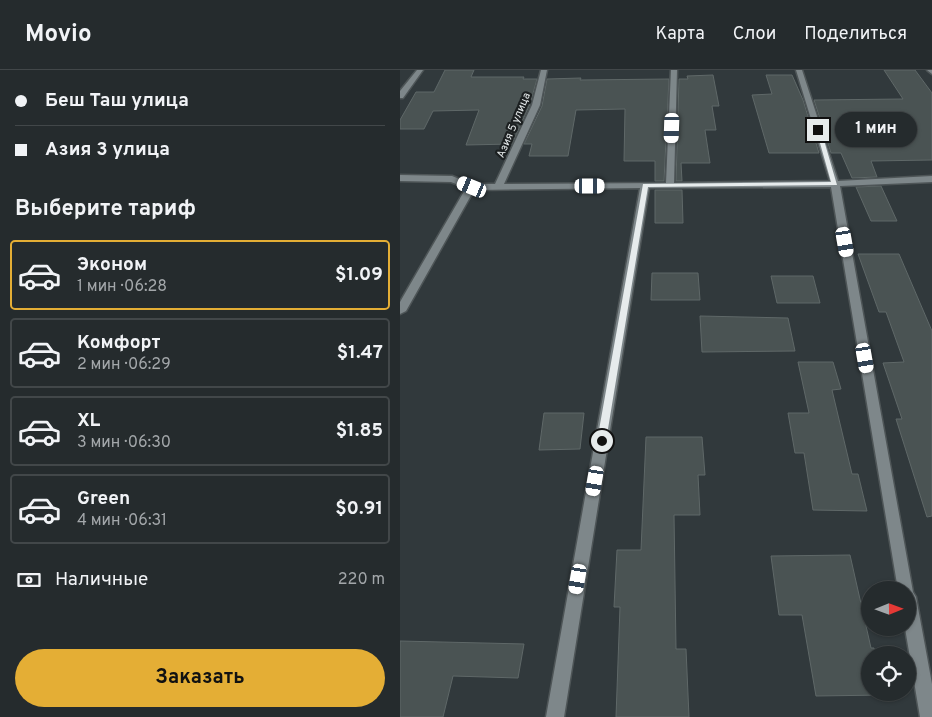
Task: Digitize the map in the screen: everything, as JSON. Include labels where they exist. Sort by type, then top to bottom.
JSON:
[{"type":"street","points":[[400,96],[420,70]]},
{"type":"street","name":"Азия 5 улица","points":[[498,187],[536,105],[544,70]]},
{"type":"street","points":[[670,185],[674,70]]},
{"type":"street","points":[[799,70],[835,184],[904,581]]},
{"type":"street","points":[[400,178],[452,179],[472,187],[835,184],[932,179]]},
{"type":"street","points":[[555,717],[645,185]]},
{"type":"street","points":[[400,311],[472,187]]},
{"type":"street","points":[[915,636],[929,717]]},
{"type":"building","points":[[445,70],[474,70],[471,77],[524,77],[523,79],[537,79],[530,104],[512,144],[466,145],[479,110],[433,111],[424,129],[400,129],[400,120],[416,92],[434,92]]},
{"type":"building","points":[[884,70],[915,70],[932,93],[932,160],[871,161],[877,177],[852,178],[841,153],[831,153],[814,100],[903,99]]},
{"type":"building","points":[[713,75],[719,106],[712,106],[716,130],[705,130],[710,163],[681,163],[682,181],[676,181],[679,79],[688,79],[687,76]]},
{"type":"building","points":[[766,75],[792,75],[803,100],[819,153],[769,153],[752,95],[772,94]]},
{"type":"building","points":[[581,78],[580,80],[669,79],[664,181],[655,181],[655,161],[624,161],[625,109],[576,110],[568,156],[529,156],[532,144],[524,144],[542,106],[547,79]]},
{"type":"building","points":[[881,186],[897,221],[871,221],[856,187]]},
{"type":"building","points":[[655,190],[682,190],[683,223],[655,223]]},
{"type":"building","points":[[858,254],[899,254],[932,331],[932,516],[927,517],[896,419],[902,419],[883,363],[904,362],[886,312],[879,312]]},
{"type":"building","points":[[652,273],[698,273],[700,300],[651,300]]},
{"type":"building","points":[[771,276],[813,276],[820,303],[777,303]]},
{"type":"building","points":[[700,316],[788,318],[795,351],[702,352]]},
{"type":"building","points":[[798,362],[833,362],[841,389],[832,390],[852,474],[858,474],[867,511],[813,510],[804,453],[795,453],[788,413],[809,413]]},
{"type":"building","points":[[544,413],[584,413],[580,449],[539,450]]},
{"type":"building","points":[[646,437],[702,437],[705,475],[698,475],[700,515],[674,515],[676,649],[686,649],[689,717],[616,717],[620,607],[614,607],[617,550],[641,550]]},
{"type":"building","points":[[850,555],[861,604],[861,636],[868,636],[871,646],[861,646],[861,695],[816,696],[802,615],[779,615],[771,556]]},
{"type":"building","points":[[400,641],[524,644],[518,678],[453,676],[443,717],[400,717]]},
{"type":"route","points":[[602,441],[645,185],[835,184],[818,130]]}]
